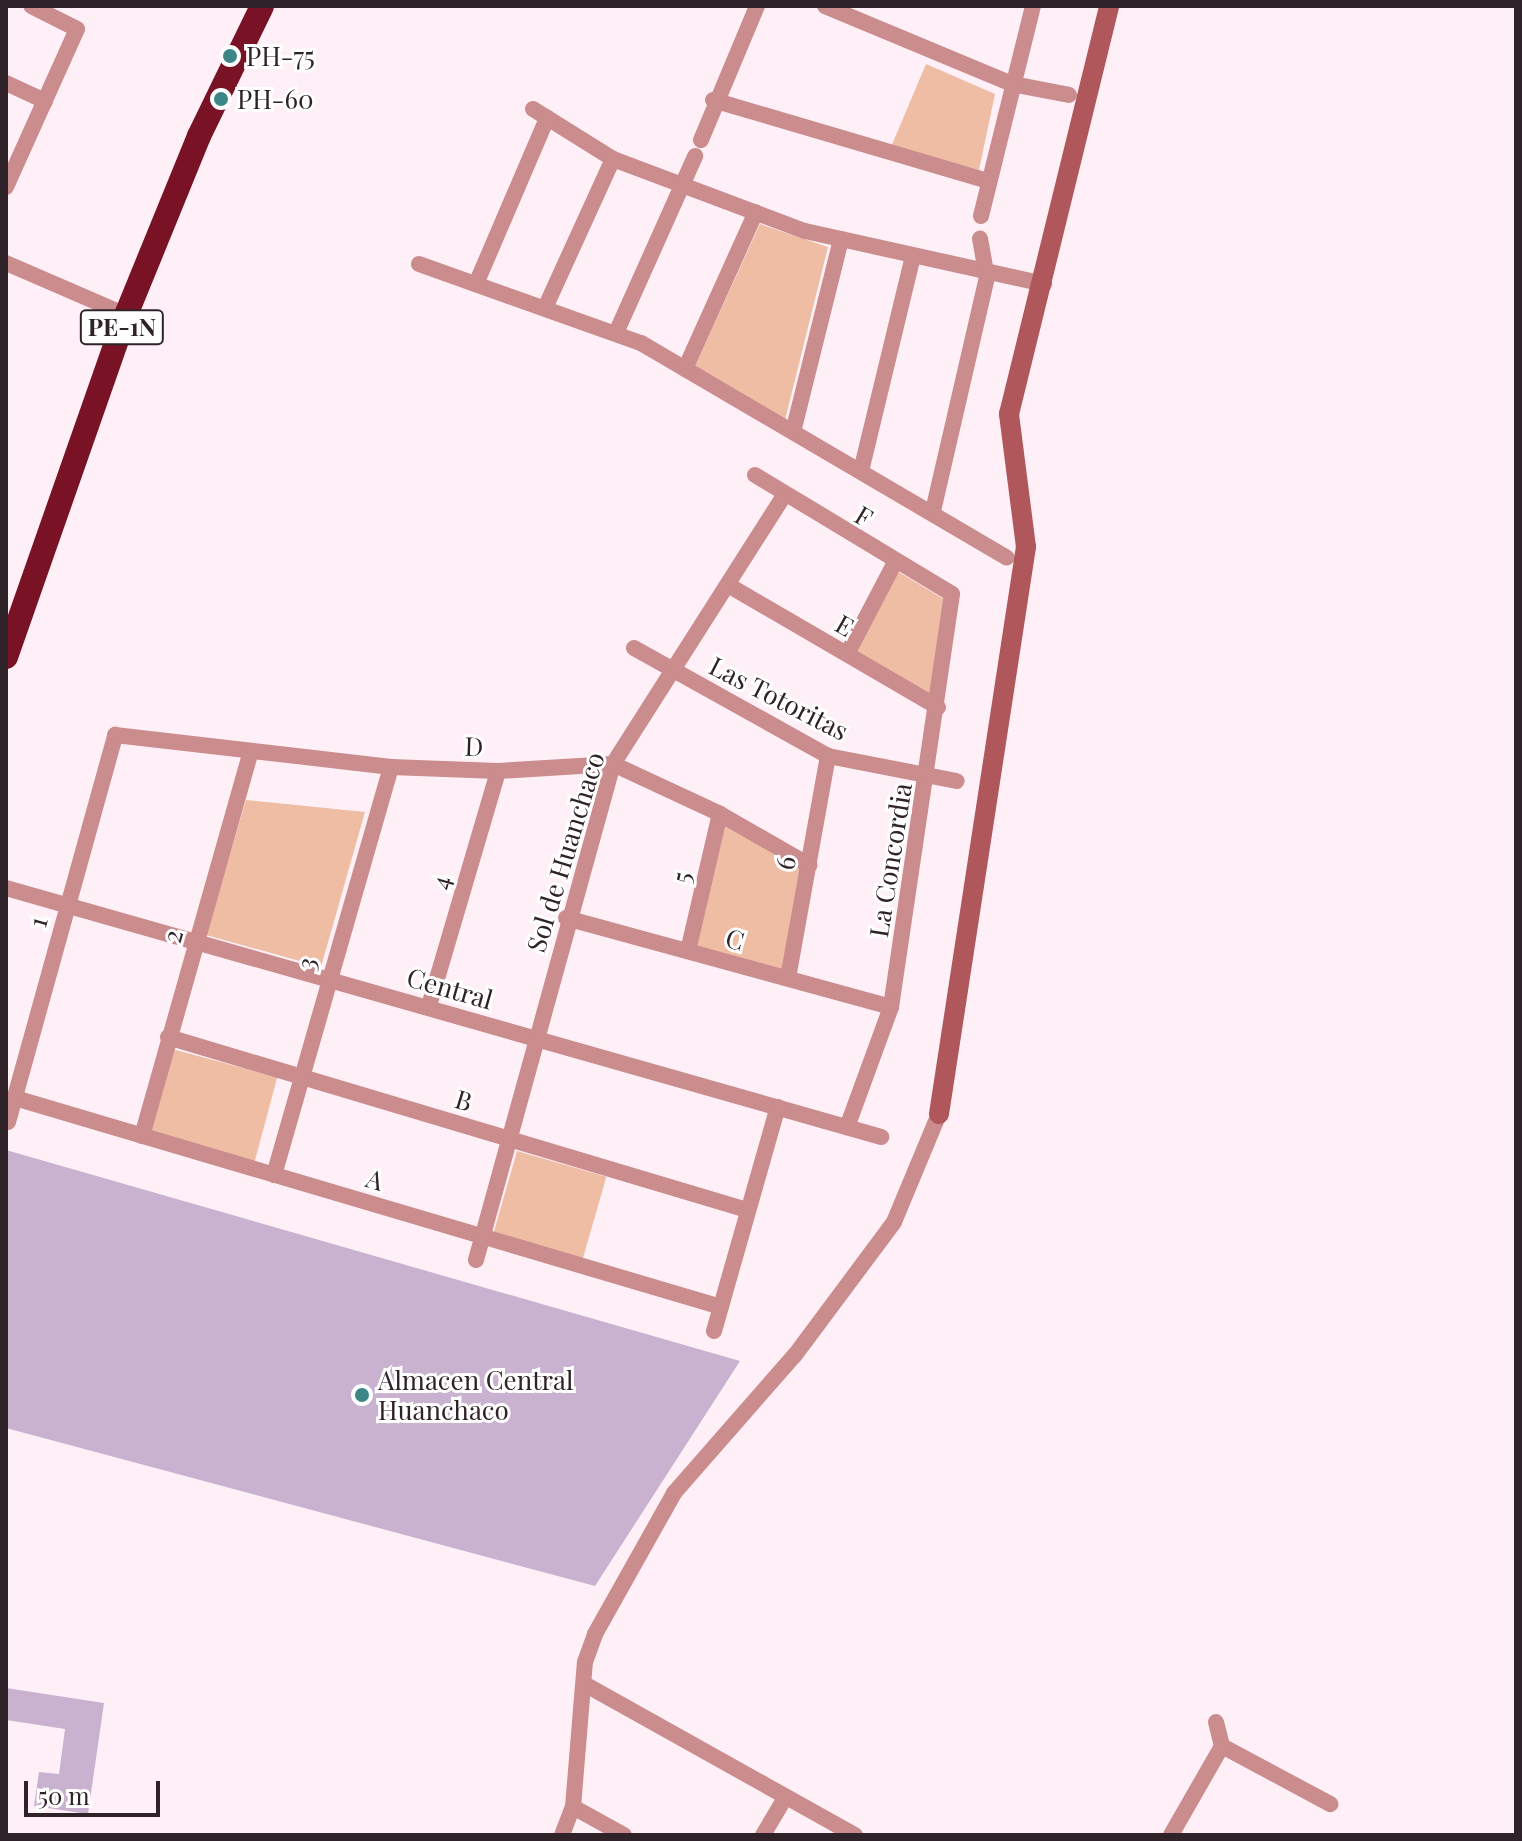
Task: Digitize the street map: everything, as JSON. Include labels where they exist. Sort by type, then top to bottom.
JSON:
[{"type":"highway","name":"PE-1N","points":[[6,657],[126,315],[199,136],[262,6]]},
{"type":"street","points":[[8,175],[77,29],[31,6]]},
{"type":"street","points":[[616,333],[684,184],[713,100],[757,6]]},
{"type":"street","points":[[825,6],[1012,84],[1069,95]]},
{"type":"street","points":[[981,216],[1033,6]]},
{"type":"street","points":[[562,1835],[573,1807],[588,1686],[585,1662],[595,1634],[674,1493],[795,1355],[894,1222],[939,1114],[1026,547],[1009,414],[1044,284],[1109,6]]},
{"type":"street","points":[[6,83],[45,101]]},
{"type":"street","points":[[713,100],[989,181]]},
{"type":"street","points":[[476,284],[540,114],[613,159],[756,212],[841,239],[1044,284]]},
{"type":"street","points":[[545,308],[613,159]]},
{"type":"street","points":[[685,369],[756,212]]},
{"type":"street","points":[[793,432],[841,239]]},
{"type":"street","points":[[933,511],[986,271],[980,239]]},
{"type":"street","points":[[861,471],[913,256]]},
{"type":"street","points":[[6,263],[126,315]]},
{"type":"street","points":[[419,264],[616,333],[933,511],[1007,558]]},
{"type":"street","name":"F","points":[[755,475],[784,496],[952,594]]},
{"type":"street","name":"Sol de Huanchaco","points":[[476,1260],[566,918],[613,764],[784,496]]},
{"type":"street","points":[[847,654],[895,562]]},
{"type":"street","name":"E","points":[[728,585],[938,707]]},
{"type":"street","name":"La Concordia","points":[[847,1127],[891,1007],[938,707],[952,594]]},
{"type":"street","name":"Las Totoritas","points":[[634,648],[828,756],[957,781]]},
{"type":"street","name":"D","points":[[115,735],[391,767],[498,771],[613,764],[720,814],[809,865]]},
{"type":"street","name":"1","points":[[8,1122],[115,735]]},
{"type":"street","name":"2","points":[[142,1136],[251,751]]},
{"type":"street","name":"6","points":[[788,978],[828,756]]},
{"type":"street","name":"3","points":[[274,1175],[327,979],[391,767]]},
{"type":"street","name":"4","points":[[429,1006],[498,771]]},
{"type":"street","name":"5","points":[[688,951],[720,814]]},
{"type":"street","name":"Central","points":[[6,888],[881,1137]]},
{"type":"street","name":"C","points":[[566,918],[891,1007]]},
{"type":"street","name":"B","points":[[168,1037],[747,1210]]},
{"type":"street","name":"A","points":[[15,1098],[721,1307]]},
{"type":"street","points":[[714,1331],[778,1107]]},
{"type":"street","points":[[588,1686],[855,1835]]},
{"type":"street","points":[[1171,1835],[1222,1746],[1216,1722]]},
{"type":"street","points":[[1222,1746],[1330,1804]]},
{"type":"street","points":[[763,1835],[785,1798]]},
{"type":"street","points":[[573,1807],[624,1835]]},
{"type":"shaded area","points":[[926,64],[995,94],[979,170],[891,147]]},
{"type":"shaded area","points":[[760,224],[828,247],[785,420],[695,366]]},
{"type":"shaded area","points":[[897,571],[947,601],[936,698],[853,653]]},
{"type":"shaded area","points":[[246,800],[365,812],[321,967],[206,935]]},
{"type":"shaded area","points":[[726,823],[804,870],[786,973],[695,948]]},
{"type":"shaded area","points":[[172,1049],[277,1077],[255,1162],[149,1134]]},
{"type":"shaded area","points":[[517,1151],[606,1177],[583,1258],[494,1233]]},
{"type":"building","name":"Almacen Central Huanchaco","points":[[6,1150],[740,1361],[595,1586],[6,1428]]},
{"type":"building","points":[[6,1688],[104,1703],[88,1814],[34,1806],[39,1772],[59,1774],[65,1729],[6,1720]]},
{"type":"place","name":"PH-75","points":[[230,56]]},
{"type":"place","name":"PH-60","points":[[221,99]]},
{"type":"place","name":"Almacen Central Huanchaco","points":[[362,1395]]}]
